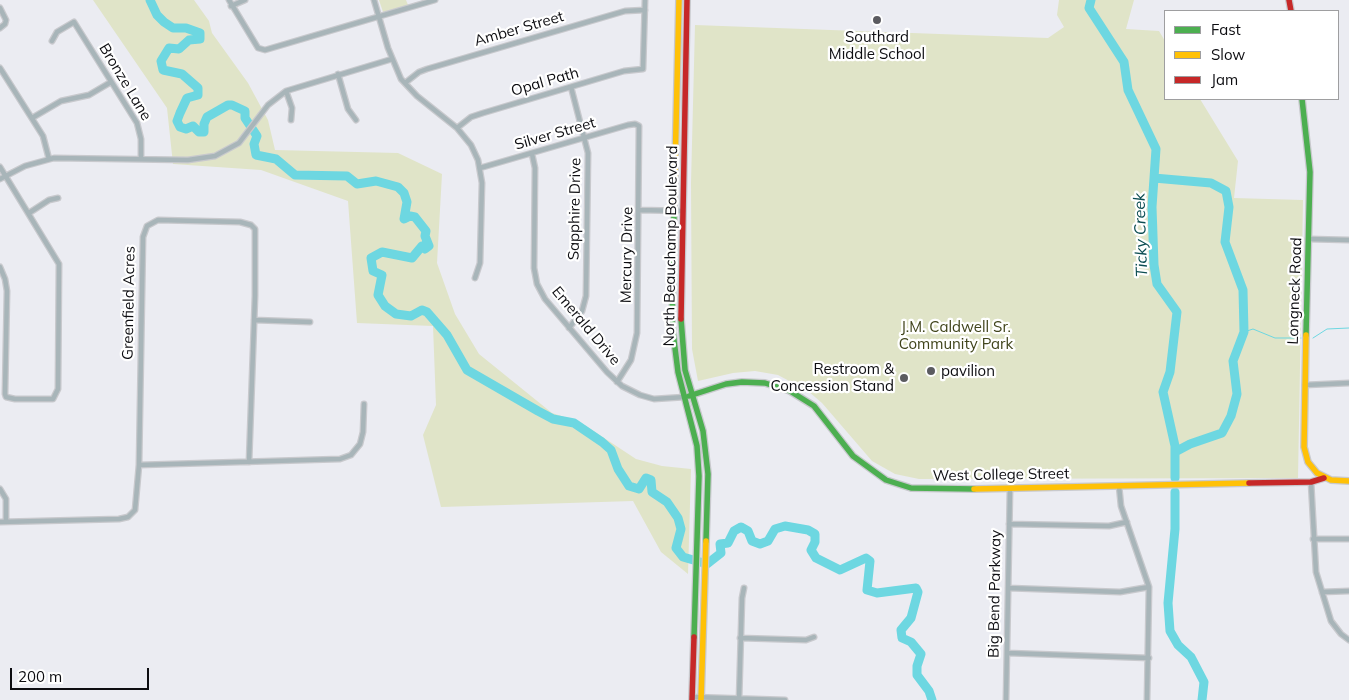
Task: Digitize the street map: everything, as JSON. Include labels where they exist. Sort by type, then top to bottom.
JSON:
[{"type":"street","points":[[229,0],[258,48],[265,50],[433,0]]},
{"type":"street","points":[[232,6],[245,0]]},
{"type":"street","points":[[374,0],[392,59],[405,83],[417,96],[457,128],[470,145],[480,168],[480,263],[474,278]]},
{"type":"street","points":[[644,10],[645,0]]},
{"type":"street","name":"North Beauchamp Boulevard","points":[[679,0],[673,337],[678,372],[697,446],[699,497],[692,698]]},
{"type":"street","name":"North Beauchamp Boulevard","points":[[687,0],[681,335],[685,370],[704,441],[708,498],[702,698]]},
{"type":"street","points":[[0,8],[6,22],[0,28]]},
{"type":"street","name":"Opal Path","points":[[457,128],[476,115],[624,71],[642,69],[644,10]]},
{"type":"street","name":"Amber Street","points":[[405,83],[427,69],[625,11],[644,10]]},
{"type":"street","name":"Bronze Lane","points":[[52,41],[57,32],[74,22],[137,123],[141,139],[141,159]]},
{"type":"street","points":[[0,179],[25,166],[49,159],[205,159],[225,152],[241,141],[268,105],[286,91],[392,59]]},
{"type":"street","points":[[0,68],[45,139],[49,159]]},
{"type":"street","points":[[338,74],[348,109],[356,120]]},
{"type":"street","points":[[32,118],[61,101],[89,95],[112,82]]},
{"type":"street","name":"Sapphire Drive","points":[[569,328],[580,316],[586,296],[588,153],[586,138],[571,87]]},
{"type":"street","points":[[286,91],[293,111],[291,120]]},
{"type":"street","name":"Longneck Road","points":[[1302,100],[1310,172],[1305,452],[1314,470],[1324,478]]},
{"type":"street","name":"Silver Street","points":[[480,168],[628,125],[638,125]]},
{"type":"street","name":"Mercury Drive","points":[[617,382],[631,360],[637,339],[641,136],[638,125]]},
{"type":"street","name":"Emerald Drive","points":[[532,154],[535,168],[534,273],[542,294],[569,328],[617,382],[640,395],[654,399],[685,397]]},
{"type":"street","points":[[0,167],[56,256],[60,269],[58,390],[55,397],[50,399],[15,399],[6,397],[7,291],[5,278],[0,267]]},
{"type":"street","points":[[29,213],[50,200],[58,198]]},
{"type":"street","points":[[640,210],[683,211]]},
{"type":"street","name":"Greenfield Acres","points":[[6,522],[119,519],[133,513],[136,503],[139,465],[144,237],[147,226],[154,221],[171,218],[240,222],[251,224],[257,236],[249,462]]},
{"type":"street","points":[[1308,239],[1349,240]]},
{"type":"street","points":[[254,320],[310,322]]},
{"type":"street","name":"West College Street","points":[[685,397],[734,383],[754,382],[778,386],[814,406],[824,416],[853,456],[886,480],[922,489],[1311,482],[1324,478],[1349,481]]},
{"type":"street","points":[[1305,385],[1349,383]]},
{"type":"street","points":[[139,465],[335,460],[350,455],[358,448],[362,439],[364,404]]},
{"type":"street","points":[[1311,482],[1316,572],[1331,621],[1340,634],[1349,640]]},
{"type":"street","points":[[1119,486],[1121,506],[1149,587],[1147,700]]},
{"type":"street","name":"Big Bend Parkway","points":[[1006,700],[1010,488]]},
{"type":"street","points":[[0,489],[6,499],[6,522],[0,522]]},
{"type":"street","points":[[1009,524],[1109,526],[1127,522]]},
{"type":"street","points":[[1313,539],[1349,538]]},
{"type":"street","points":[[1008,588],[1120,592],[1149,587]]},
{"type":"street","points":[[739,699],[740,638],[744,588]]},
{"type":"street","points":[[1322,592],[1349,591]]},
{"type":"street","points":[[740,638],[806,640],[814,637]]},
{"type":"street","points":[[1007,653],[1149,658]]},
{"type":"street","points":[[692,698],[785,700]]},
{"type":"green space","points":[[93,0],[194,0],[209,21],[212,33],[248,83],[268,120],[275,150],[398,153],[442,174],[437,263],[455,314],[479,354],[552,413],[580,422],[636,459],[662,466],[691,469],[688,574],[661,552],[633,501],[441,507],[423,435],[436,405],[433,326],[357,323],[348,201],[261,170],[173,164],[167,108]]},
{"type":"green space","points":[[379,0],[406,0],[408,5],[383,12]]},
{"type":"green space","name":"J.M. Caldwell Sr. Community Park","points":[[1059,0],[1134,0],[1126,29],[1159,31],[1164,39],[1164,100],[1201,100],[1238,161],[1234,198],[1303,200],[1298,478],[919,479],[895,474],[872,461],[822,403],[808,391],[778,375],[755,371],[733,373],[698,381],[692,349],[691,183],[695,25],[1048,38],[1064,27],[1057,15]]},
{"type":"waterway","points":[[150,0],[157,15],[173,28],[186,28],[200,33],[200,39],[189,40],[179,49],[169,48],[161,61],[163,70],[182,74],[198,88],[198,95],[187,98],[180,113],[177,121],[180,127],[186,129],[193,126],[199,132],[204,132],[204,124],[207,117],[228,105],[232,105],[245,111],[245,118],[257,136],[254,144],[256,155],[276,159],[295,175],[347,176],[357,184],[376,181],[398,187],[404,193],[407,202],[404,219],[410,216],[415,217],[426,231],[425,236],[429,246],[425,249],[422,246],[412,258],[382,252],[371,258],[373,271],[382,275],[378,295],[385,306],[396,314],[411,316],[422,310],[427,312],[447,335],[467,370],[553,419],[574,423],[602,442],[611,450],[618,469],[629,486],[639,489],[646,478],[651,480],[652,492],[667,502],[678,518],[681,529],[676,548],[683,557],[707,564],[721,553],[720,544],[728,543],[734,531],[741,527],[748,531],[752,541],[760,544],[768,541],[775,529],[785,526],[808,530],[815,534],[815,542],[811,550],[816,558],[840,570],[866,558],[870,561],[867,590],[877,593],[916,588],[918,592],[911,618],[901,630],[902,638],[911,642],[921,654],[917,666],[917,675],[929,691],[932,700]]},
{"type":"waterway","name":"Ticky Creek","points":[[1091,0],[1089,8],[1124,62],[1128,90],[1156,149],[1152,207],[1154,265],[1157,284],[1177,312],[1170,372],[1163,392],[1175,446],[1175,478]]},
{"type":"waterway","points":[[1154,178],[1211,183],[1226,191],[1229,207],[1225,242],[1243,290],[1244,332],[1233,361],[1237,394],[1231,416],[1222,433],[1190,444],[1175,452]]},
{"type":"waterway","points":[[1313,338],[1327,329],[1349,328]]},
{"type":"waterway","points":[[1244,332],[1253,329],[1275,338],[1301,338]]},
{"type":"waterway","name":"Ticky Creek","points":[[1175,492],[1175,529],[1168,603],[1170,631],[1178,645],[1191,657],[1204,682],[1202,700]]},
{"type":"traffic: fast","points":[[1302,100],[1310,172],[1306,335]]},
{"type":"traffic: fast","points":[[674,211],[672,324],[678,372],[697,446],[699,476],[694,637]]},
{"type":"traffic: fast","points":[[681,319],[685,370],[703,431],[708,474],[706,541]]},
{"type":"traffic: fast","points":[[689,396],[726,384],[742,382],[765,383],[790,391],[814,406],[853,456],[886,480],[911,488],[974,489]]},
{"type":"traffic: slow","points":[[674,211],[679,0]]},
{"type":"traffic: slow","points":[[1306,335],[1304,447],[1308,462],[1317,473],[1331,480],[1349,481]]},
{"type":"traffic: slow","points":[[974,489],[1249,483]]},
{"type":"traffic: slow","points":[[701,700],[706,541]]},
{"type":"traffic: jam","points":[[681,319],[687,0]]},
{"type":"traffic: jam","points":[[1289,0],[1291,10]]},
{"type":"traffic: jam","points":[[1249,483],[1311,482],[1324,478]]},
{"type":"traffic: jam","points":[[692,700],[694,637]]},
{"type":"place","name":"Southard Middle School","points":[[877,20]]},
{"type":"place","name":"pavilion","points":[[931,371]]},
{"type":"place","name":"Restroom & Concession Stand","points":[[904,378]]}]
